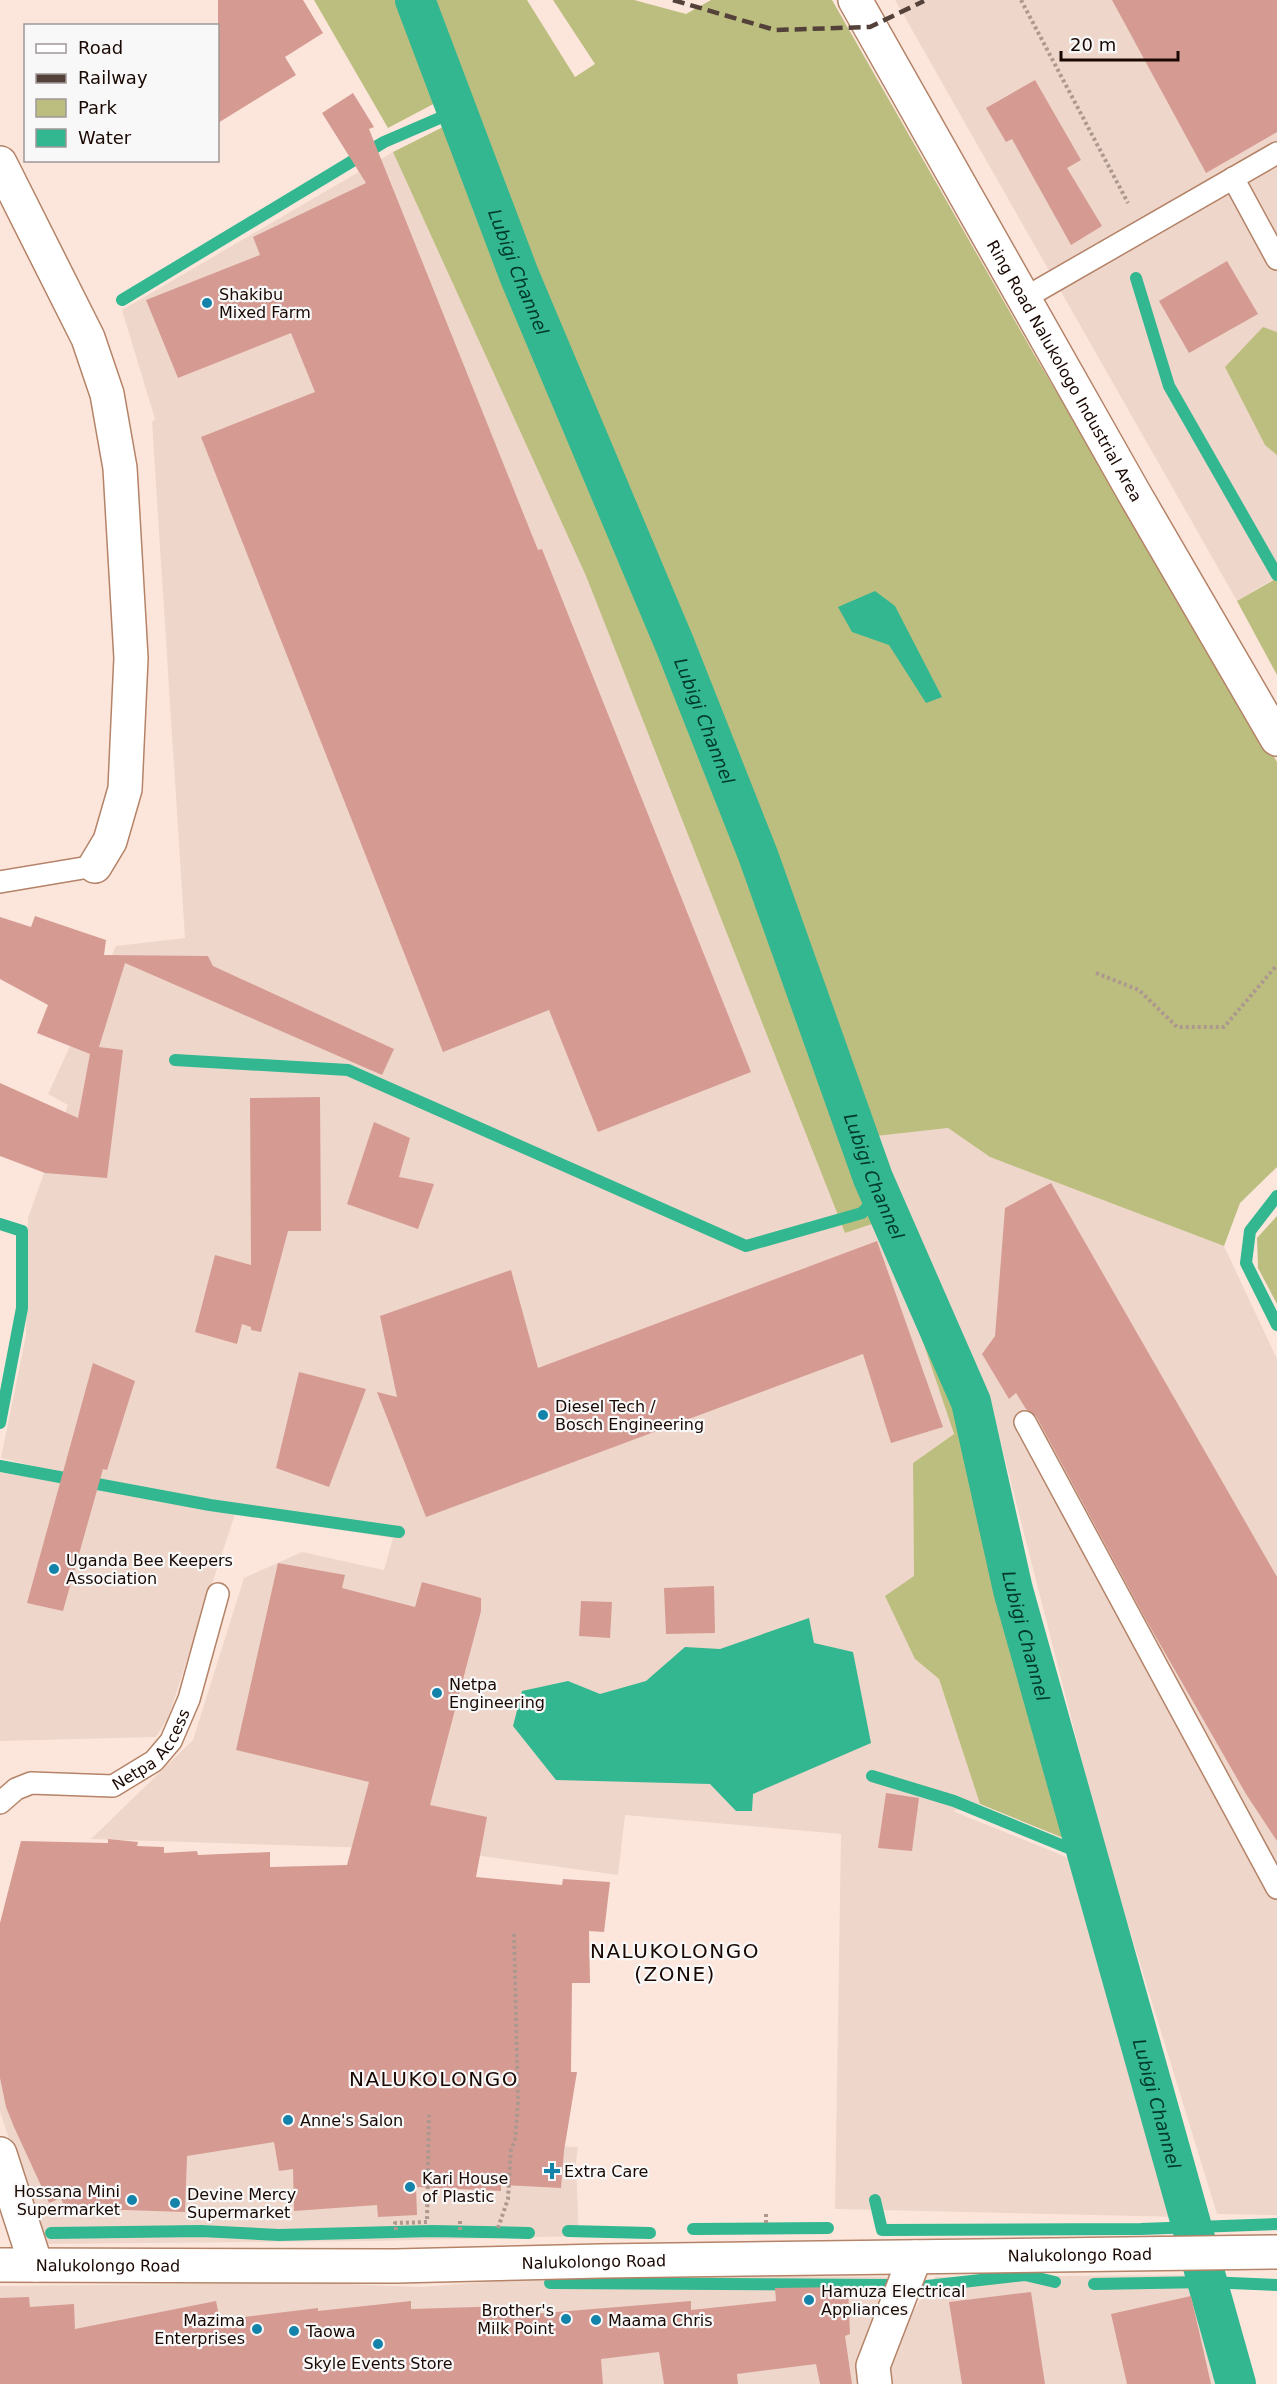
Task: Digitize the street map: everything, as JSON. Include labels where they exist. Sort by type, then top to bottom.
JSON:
[{"type":"street","name":"Ring Road Nalukologo Industrial Area","points":[[855,0],[1023,300],[1277,739]]},
{"type":"street","points":[[0,163],[88,338],[107,394],[120,468],[131,658],[125,789],[110,841],[95,867]]},
{"type":"street","points":[[0,2154],[36,2265]]},
{"type":"street","name":"Nalukolongo Road","points":[[0,2265],[396,2266],[1187,2254],[1223,2251],[1277,2252]]},
{"type":"street","points":[[874,2384],[873,2366],[915,2257]]},
{"type":"lane","points":[[1023,300],[1277,153]]},
{"type":"lane","points":[[1233,178],[1277,259]]},
{"type":"lane","points":[[0,882],[95,867]]},
{"type":"lane","points":[[1024,1422],[1277,1888]]},
{"type":"lane","name":"Netpa Access","points":[[0,1803],[16,1789],[32,1783],[113,1786],[154,1761],[171,1741],[189,1699],[218,1594]]},
{"type":"path","points":[[1021,0],[1142,231]]},
{"type":"path","points":[[1096,973],[1139,990],[1177,1027],[1224,1027],[1277,965]]},
{"type":"path","points":[[498,2222],[508,2199],[511,2149],[515,2141],[518,2102],[514,1932]]},
{"type":"path","points":[[395,2223],[427,2222],[429,2115]]},
{"type":"shaded area","points":[[895,0],[1277,0],[1277,577],[1237,601]]},
{"type":"shaded area","points":[[393,152],[586,576],[845,1233],[881,1221],[889,1241],[954,1434],[913,1463],[915,1659],[939,1679],[980,1804],[953,1811],[1081,1863],[1182,2217],[835,2209],[841,1834],[625,1815],[618,1875],[438,1850],[91,1839],[193,1740],[244,1578],[302,1552],[384,1570],[393,1538],[235,1514],[168,1718],[156,1737],[0,1741],[0,1472],[221,1511],[1,1458],[26,1335],[28,1218],[68,1105],[48,1094],[116,946],[185,938],[152,422],[155,419],[122,310]]},
{"type":"shaded area","points":[[948,1128],[990,1157],[1224,1246],[1277,1359],[1277,2215],[1217,2214],[1103,1843],[994,1416],[876,1136]]},
{"type":"shaded area","points":[[0,2038],[517,2145],[578,2147],[576,2162],[579,2236],[375,2241],[42,2244],[0,2111]]},
{"type":"shaded area","points":[[1194,2275],[1226,2384],[881,2384],[878,2366],[935,2277]]},
{"type":"shaded area","points":[[568,2276],[899,2277],[868,2384],[0,2384],[0,2286],[322,2283],[421,2287]]},
{"type":"green space","points":[[314,0],[406,0],[439,101],[388,128]]},
{"type":"green space","points":[[425,0],[527,0],[575,77],[595,64],[553,0],[634,0],[686,14],[711,0],[832,0],[1035,356],[1277,762],[1277,1167],[1240,1203],[1224,1246],[990,1157],[948,1128],[876,1136],[768,834],[473,134]]},
{"type":"green space","points":[[449,124],[580,455],[706,751],[881,1221],[845,1233],[586,576],[393,152]]},
{"type":"green space","points":[[1263,327],[1277,332],[1277,455],[1265,445],[1225,367]]},
{"type":"green space","points":[[1277,578],[1277,675],[1237,601]]},
{"type":"green space","points":[[1277,1216],[1277,1304],[1258,1268],[1257,1238]]},
{"type":"green space","points":[[889,1241],[961,1396],[1003,1586],[1073,1842],[980,1804],[939,1679],[915,1659],[885,1596],[914,1576],[913,1463],[954,1434]]},
{"type":"water","points":[[875,591],[895,606],[942,697],[926,703],[889,645],[852,632],[838,607]]},
{"type":"water","points":[[809,1618],[814,1643],[853,1652],[871,1743],[753,1794],[752,1811],[736,1811],[710,1784],[556,1780],[513,1726],[522,1691],[568,1681],[600,1694],[646,1681],[685,1647],[720,1649]]},
{"type":"building","points":[[218,0],[303,0],[323,33],[285,57],[296,75],[219,122]]},
{"type":"building","points":[[1112,0],[1277,0],[1277,132],[1206,173]]},
{"type":"building","points":[[1035,80],[1081,160],[1067,168],[1102,226],[1071,245],[1012,139],[1006,142],[986,108]]},
{"type":"building","points":[[353,93],[374,127],[369,129],[538,550],[542,549],[751,1072],[598,1132],[549,1010],[443,1052],[201,437],[315,392],[291,333],[178,378],[146,300],[260,255],[253,237],[366,183],[322,113]]},
{"type":"building","points":[[1227,261],[1258,314],[1189,353],[1159,301]]},
{"type":"building","points":[[35,916],[106,940],[104,955],[208,956],[213,966],[394,1049],[382,1075],[125,963],[99,1047],[123,1050],[107,1178],[45,1173],[0,1156],[0,1083],[78,1118],[90,1054],[37,1033],[48,1005],[0,979],[0,917],[31,927]]},
{"type":"building","points":[[320,1097],[321,1231],[288,1231],[261,1332],[251,1330],[251,1327],[242,1324],[237,1344],[195,1332],[215,1255],[251,1265],[250,1098]]},
{"type":"building","points":[[374,1122],[410,1138],[399,1177],[434,1184],[418,1229],[347,1204]]},
{"type":"building","points":[[1051,1183],[1277,1577],[1277,1841],[1246,1794],[1145,1618],[1036,1416],[1026,1409],[1016,1393],[1009,1399],[982,1354],[995,1336],[1005,1208]]},
{"type":"building","points":[[877,1241],[943,1427],[891,1443],[863,1354],[426,1517],[377,1392],[397,1397],[380,1316],[511,1270],[538,1368]]},
{"type":"building","points":[[93,1363],[135,1381],[107,1470],[103,1469],[63,1611],[27,1603]]},
{"type":"building","points":[[299,1372],[366,1389],[329,1487],[276,1468]]},
{"type":"building","points":[[278,1563],[345,1575],[342,1588],[415,1607],[422,1582],[481,1598],[481,1611],[430,1805],[487,1817],[476,1877],[562,1885],[563,1879],[610,1882],[604,1932],[589,1931],[590,1983],[572,1983],[571,2072],[577,2072],[564,2151],[561,2188],[501,2185],[501,2191],[416,2187],[417,2215],[378,2217],[377,2205],[294,2211],[293,2169],[279,2171],[274,2142],[187,2156],[185,2212],[65,2208],[61,2198],[49,2203],[14,2127],[6,2107],[0,2078],[0,1923],[21,1841],[108,1843],[108,1839],[138,1842],[137,1846],[164,1847],[164,1853],[197,1851],[198,1855],[270,1852],[270,1867],[347,1865],[369,1782],[236,1750]]},
{"type":"building","points":[[714,1586],[715,1633],[666,1634],[664,1588]]},
{"type":"building","points":[[581,1601],[612,1602],[610,1638],[579,1636]]},
{"type":"building","points":[[886,1793],[919,1798],[912,1851],[878,1848]]},
{"type":"building","points":[[848,2287],[850,2334],[845,2336],[852,2384],[820,2384],[816,2364],[737,2374],[738,2384],[664,2384],[659,2352],[601,2359],[603,2384],[0,2384],[0,2298],[29,2297],[30,2307],[74,2304],[75,2329],[216,2301],[220,2320],[318,2308],[318,2311],[411,2301],[411,2309],[507,2306],[507,2316],[691,2301],[691,2310],[776,2301],[775,2288]]},
{"type":"building","points":[[1031,2292],[1045,2384],[962,2384],[949,2302]]},
{"type":"building","points":[[1191,2296],[1211,2384],[1127,2384],[1111,2314]]},
{"type":"waterway","name":"Lubigi Channel","points":[[415,0],[519,275],[675,645],[758,855],[873,1178],[971,1402],[1013,1590],[1236,2384]]},
{"type":"waterway","points":[[122,300],[384,142],[456,111]]},
{"type":"waterway","points":[[1136,278],[1169,386],[1277,575]]},
{"type":"waterway","points":[[175,1060],[348,1070],[746,1246],[862,1213],[880,1193]]},
{"type":"waterway","points":[[1277,1196],[1250,1231],[1246,1263],[1277,1325]]},
{"type":"waterway","points":[[0,1224],[22,1231],[22,1308],[0,1423]]},
{"type":"waterway","points":[[0,1466],[210,1505],[399,1532]]},
{"type":"waterway","points":[[872,1776],[954,1801],[1088,1856]]},
{"type":"waterway","points":[[875,2200],[882,2230],[1141,2229],[1277,2224]]},
{"type":"waterway","points":[[693,2229],[828,2228]]},
{"type":"waterway","points":[[51,2233],[201,2231],[279,2235],[432,2231],[529,2233]]},
{"type":"waterway","points":[[568,2231],[650,2233]]},
{"type":"waterway","points":[[927,2286],[1025,2275],[1055,2282]]},
{"type":"waterway","points":[[1094,2284],[1207,2282],[1277,2285]]},
{"type":"waterway","points":[[550,2283],[887,2285]]},
{"type":"railway","points":[[673,0],[775,30],[870,27],[924,1]]},
{"type":"place","name":"Shakibu Mixed Farm","points":[[207,303]]},
{"type":"place","name":"Diesel Tech / Bosch Engineering","points":[[543,1415]]},
{"type":"place","name":"Uganda Bee Keepers Association","points":[[54,1569]]},
{"type":"place","name":"Netpa Engineering","points":[[437,1693]]},
{"type":"place","name":"Anne's Salon","points":[[288,2120]]},
{"type":"place","name":"Extra Care","points":[[552,2171]]},
{"type":"place","name":"Kari House of Plastic","points":[[410,2187]]},
{"type":"place","name":"Hossana Mini Supermarket","points":[[132,2200]]},
{"type":"place","name":"Devine Mercy Supermarket","points":[[175,2203]]},
{"type":"place","name":"Hamuza Electrical Appliances","points":[[809,2300]]},
{"type":"place","name":"Brother's Milk Point","points":[[566,2319]]},
{"type":"place","name":"Maama Chris","points":[[596,2320]]},
{"type":"place","name":"Mazima Enterprises","points":[[257,2329]]},
{"type":"place","name":"Taowa","points":[[294,2331]]},
{"type":"place","name":"Skyle Events Store","points":[[378,2344]]},
{"type":"district","name":"NALUKOLONGO (ZONE)","points":[[675,1962]]},
{"type":"district","name":"NALUKOLONGO","points":[[434,2079]]}]
